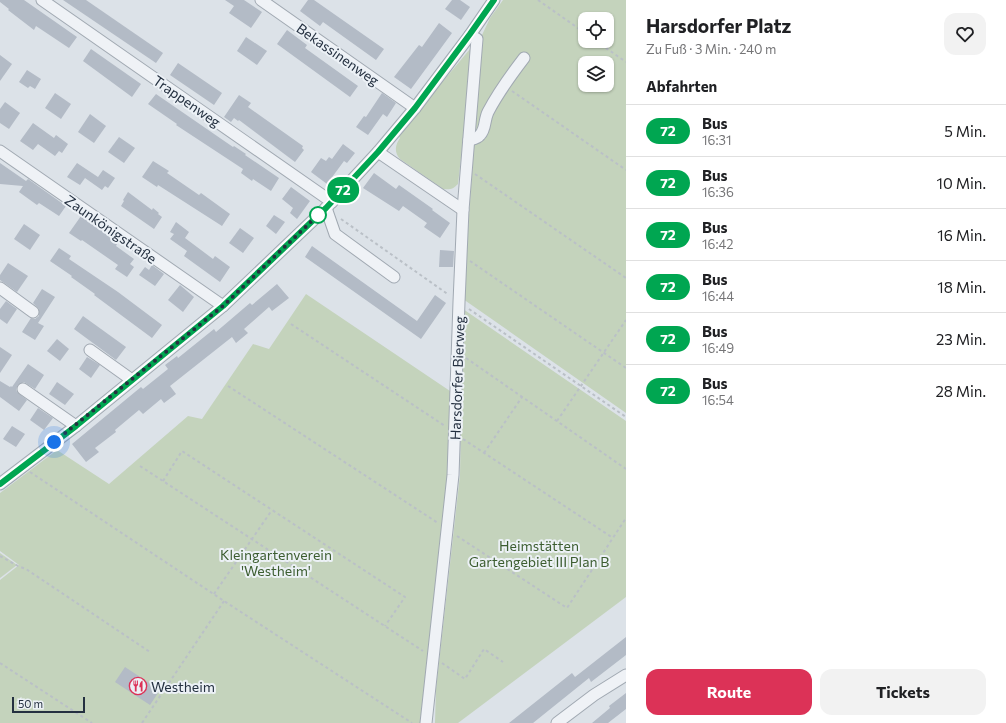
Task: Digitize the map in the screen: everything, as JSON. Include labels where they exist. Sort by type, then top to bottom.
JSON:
[{"type":"street","name":"Trappenweg","points":[[42,0],[329,205]]},
{"type":"street","name":"Bekassinenweg","points":[[261,0],[415,108]]},
{"type":"street","points":[[0,484],[76,426],[223,306],[329,205],[378,152],[415,108],[470,34],[488,2]]},
{"type":"street","name":"Harsdorfer Bierweg","points":[[426,723],[453,475],[463,210],[477,39],[470,34]]},
{"type":"street","points":[[469,140],[477,139],[481,135],[489,110],[524,58]]},
{"type":"street","name":"Zaunkönigstraße","points":[[0,151],[223,306]]},
{"type":"street","points":[[378,152],[463,210]]},
{"type":"street","points":[[329,205],[335,234],[394,277]]},
{"type":"street","points":[[0,288],[33,312]]},
{"type":"street","points":[[90,350],[132,380]]},
{"type":"street","points":[[23,389],[76,426]]},
{"type":"street","points":[[557,723],[594,695],[626,675]]},
{"type":"path","points":[[538,0],[578,28]]},
{"type":"path","points":[[606,48],[626,62]]},
{"type":"path","points":[[504,86],[626,170]]},
{"type":"path","points":[[474,173],[626,278]]},
{"type":"path","points":[[340,219],[626,417]]},
{"type":"path","points":[[461,254],[626,368]]},
{"type":"path","points":[[557,421],[626,320]]},
{"type":"path","points":[[291,324],[450,430]]},
{"type":"path","points":[[465,357],[626,469]]},
{"type":"path","points":[[228,386],[443,526]]},
{"type":"path","points":[[484,453],[522,397]]},
{"type":"path","points":[[462,438],[613,538]]},
{"type":"path","points":[[163,481],[182,452],[272,510],[405,597],[385,626]]},
{"type":"path","points":[[23,466],[224,601],[412,723]]},
{"type":"path","points":[[140,466],[465,679],[484,650],[502,662]]},
{"type":"path","points":[[214,594],[272,510]]},
{"type":"path","points":[[454,534],[567,608],[626,518]]},
{"type":"path","points":[[0,556],[26,569],[150,652]]},
{"type":"path","points":[[142,723],[224,601]]},
{"type":"path","points":[[0,663],[92,723]]},
{"type":"green space","points":[[503,0],[626,0],[626,413],[463,299],[482,35],[490,18]]},
{"type":"green space","points":[[470,49],[473,52],[458,184],[451,189],[443,189],[400,159],[396,151],[396,146],[400,138],[398,135]]},
{"type":"green space","name":"Kleingartenverein 'Westheim'","points":[[306,294],[450,391],[448,474],[420,723],[0,723],[0,580],[19,565],[0,551],[0,493],[57,450],[109,484],[188,416],[202,419],[253,344],[269,349]]},
{"type":"green space","name":"Heimstätten Gartengebiet III Plan B","points":[[463,309],[626,421],[626,597],[458,723],[435,723],[436,689],[460,475]]},
{"type":"green space","points":[[0,553],[17,565],[0,578]]},
{"type":"building","points":[[0,0],[24,0],[77,37],[69,48],[36,26],[34,30],[8,10],[9,9],[0,2]]},
{"type":"building","points":[[63,0],[86,0],[163,53],[156,63]]},
{"type":"building","points":[[225,0],[244,0],[262,12],[251,28],[229,13],[234,6]]},
{"type":"building","points":[[308,0],[314,0],[384,49],[376,60],[323,22],[320,26],[300,11]]},
{"type":"building","points":[[452,0],[460,0],[470,7],[461,20],[445,9]]},
{"type":"building","points":[[439,23],[452,33],[411,89],[394,77],[419,45],[422,47]]},
{"type":"building","points":[[287,30],[307,45],[305,48],[358,86],[350,97],[277,44]]},
{"type":"building","points":[[246,37],[267,51],[257,65],[237,51]]},
{"type":"building","points":[[91,49],[141,84],[132,97],[83,61]]},
{"type":"building","points":[[0,55],[12,64],[0,81]]},
{"type":"building","points":[[178,63],[222,93],[214,105],[170,75]]},
{"type":"building","points":[[27,70],[41,79],[35,89],[30,86],[28,88],[19,82]]},
{"type":"building","points":[[55,93],[71,104],[61,119],[45,108]]},
{"type":"building","points":[[382,93],[396,103],[387,117],[383,114],[368,135],[356,127],[364,116],[366,117]]},
{"type":"building","points":[[156,94],[233,147],[234,146],[246,154],[245,155],[279,178],[271,191],[253,179],[252,181],[241,173],[243,169],[176,125],[177,124],[148,104]]},
{"type":"building","points":[[239,95],[251,103],[248,107],[303,146],[302,148],[304,150],[295,162],[239,120],[238,121],[234,118],[231,122],[224,117]]},
{"type":"building","points":[[5,102],[20,113],[9,129],[0,123],[0,109]]},
{"type":"building","points":[[90,114],[106,126],[94,143],[78,132]]},
{"type":"building","points":[[33,123],[54,138],[56,135],[68,144],[62,153],[59,151],[55,156],[38,144],[33,150],[20,141]]},
{"type":"building","points":[[119,137],[135,148],[124,163],[108,152]]},
{"type":"building","points":[[343,144],[355,153],[347,163],[344,161],[327,184],[311,172],[321,158],[326,161],[329,157],[332,159]]},
{"type":"building","points":[[153,161],[169,171],[167,173],[199,195],[201,193],[230,214],[222,226],[158,185],[157,187],[142,177]]},
{"type":"building","points":[[0,163],[26,181],[28,179],[66,206],[59,216],[39,203],[37,205],[19,192],[23,186],[0,184]]},
{"type":"building","points":[[77,163],[98,177],[103,170],[115,178],[108,188],[105,186],[102,190],[85,178],[80,185],[67,177]]},
{"type":"building","points":[[374,173],[396,189],[399,185],[450,223],[440,238],[424,227],[427,223],[403,206],[399,211],[363,188]]},
{"type":"building","points":[[291,187],[310,201],[297,219],[290,213],[293,208],[282,199]]},
{"type":"building","points":[[128,192],[152,210],[153,208],[162,217],[154,229],[121,206]]},
{"type":"building","points":[[274,215],[285,222],[276,234],[266,226]]},
{"type":"building","points":[[81,216],[118,242],[116,246],[134,259],[130,264],[134,267],[127,277],[115,269],[118,265],[82,240],[81,241],[69,233]]},
{"type":"building","points":[[176,222],[189,232],[185,238],[213,259],[215,256],[230,267],[220,282],[184,256],[187,251],[170,239],[174,234],[170,232]]},
{"type":"building","points":[[24,224],[40,235],[30,250],[14,239]]},
{"type":"building","points":[[240,228],[254,238],[243,253],[229,243]]},
{"type":"building","points":[[312,246],[417,321],[435,295],[446,303],[421,339],[305,257]]},
{"type":"building","points":[[59,248],[71,256],[69,259],[118,292],[162,325],[152,338],[94,295],[95,294],[71,277],[72,276],[50,261]]},
{"type":"building","points":[[440,250],[454,251],[453,267],[439,267]]},
{"type":"building","points":[[8,263],[28,276],[17,292],[0,280],[0,275]]},
{"type":"building","points":[[152,265],[164,274],[155,286],[139,275],[145,267],[149,270]]},
{"type":"building","points":[[277,284],[289,298],[272,311],[269,307],[244,329],[248,333],[236,343],[232,337],[170,386],[176,394],[164,403],[161,399],[143,414],[139,410],[115,430],[116,432],[95,448],[99,452],[86,462],[72,444],[141,387],[143,389],[168,369],[165,365],[177,356],[178,358],[214,329],[216,332],[250,303],[252,305]]},
{"type":"building","points":[[180,285],[194,297],[183,312],[168,300]]},
{"type":"building","points":[[42,289],[55,297],[38,323],[44,326],[35,340],[22,332],[31,318],[35,319],[39,316],[39,309],[33,303]]},
{"type":"building","points":[[6,301],[17,309],[7,324],[0,319],[0,309]]},
{"type":"building","points":[[83,316],[126,347],[116,360],[74,329]]},
{"type":"building","points":[[57,339],[69,349],[60,361],[47,351]]},
{"type":"building","points":[[0,347],[12,355],[0,373]]},
{"type":"building","points":[[87,357],[100,365],[91,378],[79,369]]},
{"type":"building","points":[[28,364],[44,375],[35,389],[24,382],[18,385],[16,389],[17,392],[27,400],[19,411],[0,397],[0,381],[12,387]]},
{"type":"building","points":[[57,382],[74,394],[65,405],[49,394]]},
{"type":"building","points":[[38,408],[53,418],[44,430],[30,420]]},
{"type":"building","points":[[12,426],[25,434],[16,447],[3,439]]},
{"type":"building","points":[[626,637],[626,655],[591,682],[589,678],[533,723],[509,723],[572,673],[575,677]]},
{"type":"building","name":"Westheim","points":[[125,667],[160,690],[150,705],[115,682]]},
{"type":"building","points":[[626,693],[626,709],[608,723],[592,723],[610,708],[609,706]]},
{"type":"bus line","name":"72","points":[[0,484],[76,426],[223,306],[326,208],[378,152],[415,108],[494,0]]},
{"type":"place","name":"Westheim","points":[[138,686]]},
{"type":"route","points":[[54,442],[87,417],[223,306],[318,215]]}]
